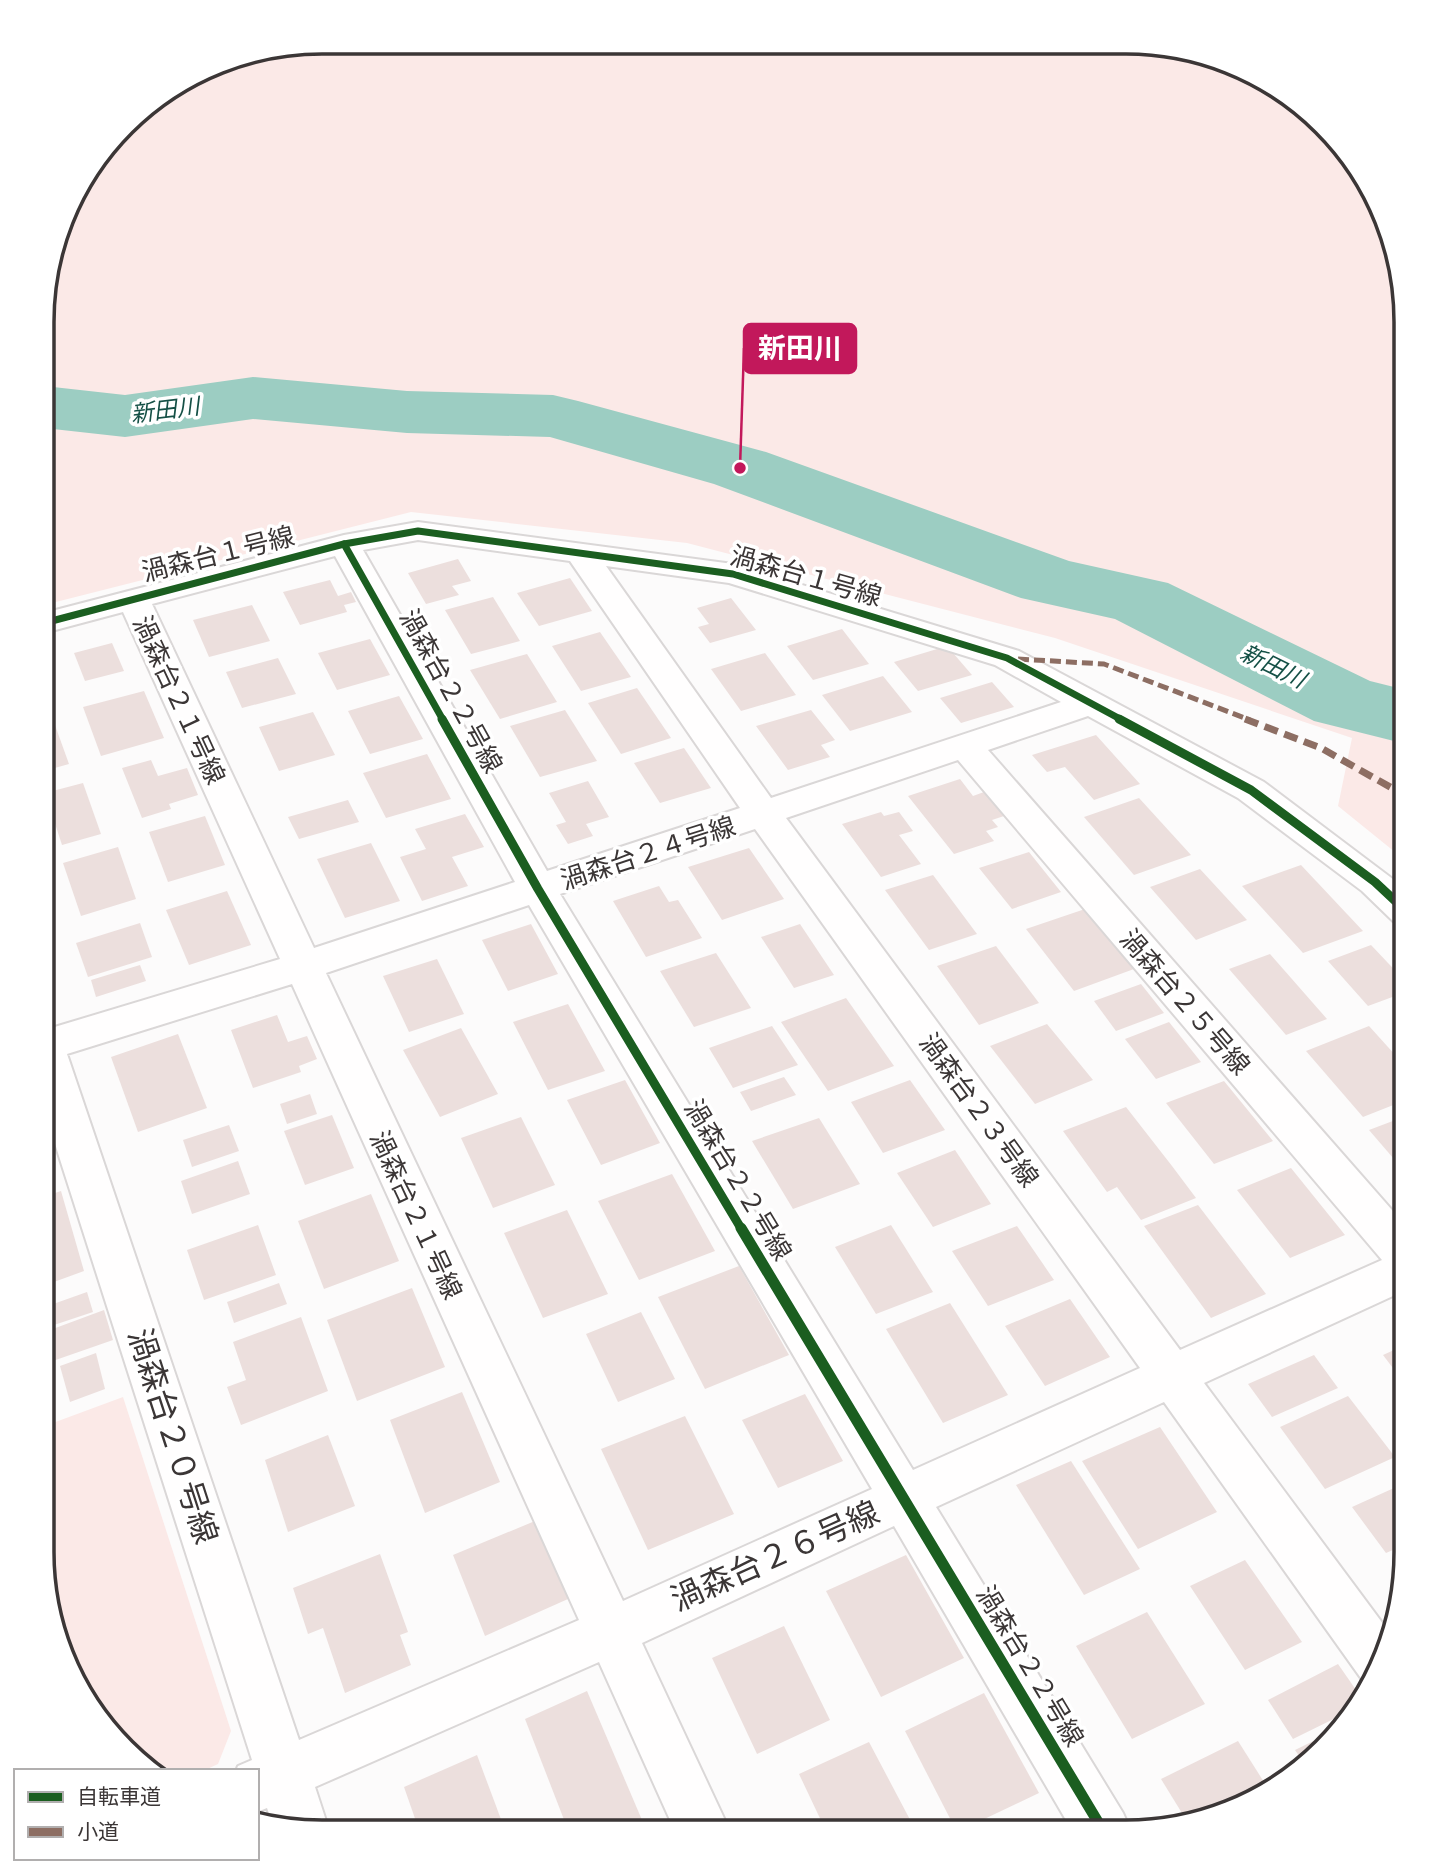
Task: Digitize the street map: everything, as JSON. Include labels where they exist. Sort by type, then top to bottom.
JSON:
[{"type":"street","name":"渦森台１号線","points":[[54,620],[344,544],[418,531],[733,573],[1007,658],[1251,790],[1375,882],[1394,900]]},
{"type":"street","name":"渦森台２２号線","points":[[344,544],[538,889],[1097,1820]]},
{"type":"street","name":"渦森台２３号線","points":[[581,554],[764,815],[1374,1653]]},
{"type":"street","name":"渦森台２１号線","points":[[133,598],[301,967],[698,1820]]},
{"type":"street","name":"渦森台２４号線","points":[[54,1042],[301,967],[764,815],[1090,704]]},
{"type":"street","name":"渦森台２５号線","points":[[965,746],[1394,1243]]},
{"type":"street","name":"渦森台２０号線","points":[[54,1081],[270,1779],[294,1818]]},
{"type":"street","name":"渦森台２６号線","points":[[270,1779],[610,1632],[1394,1274]]},
{"type":"shaded area","points":[[322,54],[1126,54],[1178,59],[1212,68],[1275,99],[1327,146],[1349,173],[1366,204],[1380,236],[1389,270],[1394,322],[1394,851],[1338,806],[1352,738],[1055,638],[687,543],[411,512],[54,602],[54,322],[63,253],[82,204],[99,173],[133,133],[173,99],[188,90],[253,63]]},
{"type":"shaded area","points":[[123,1397],[231,1731],[218,1764],[207,1769],[165,1769],[159,1764],[133,1741],[110,1715],[82,1670],[68,1638],[57,1587],[54,1552],[54,1423]]},
{"type":"building","points":[[458,559],[471,581],[452,586],[459,595],[426,604],[408,573]]},
{"type":"building","points":[[570,578],[592,611],[539,626],[517,593]]},
{"type":"building","points":[[330,580],[338,596],[351,592],[356,602],[344,605],[347,612],[300,625],[283,592]]},
{"type":"building","points":[[493,597],[520,641],[471,654],[445,610]]},
{"type":"building","points":[[731,598],[756,630],[710,643],[698,627],[709,624],[697,608]]},
{"type":"building","points":[[252,605],[270,641],[209,657],[193,620]]},
{"type":"building","points":[[842,629],[869,664],[813,680],[787,646]]},
{"type":"building","points":[[600,632],[631,677],[581,691],[552,646]]},
{"type":"building","points":[[370,639],[390,675],[337,690],[318,653]]},
{"type":"building","points":[[112,643],[124,671],[85,681],[74,653]]},
{"type":"building","points":[[947,646],[972,675],[918,691],[894,662]]},
{"type":"building","points":[[765,653],[796,695],[741,711],[711,669]]},
{"type":"building","points":[[527,654],[557,702],[500,719],[470,670]]},
{"type":"building","points":[[278,658],[296,694],[242,708],[226,672]]},
{"type":"building","points":[[883,676],[912,712],[850,731],[822,695]]},
{"type":"building","points":[[992,682],[1014,707],[961,723],[940,698]]},
{"type":"building","points":[[637,688],[671,738],[621,754],[588,703]]},
{"type":"building","points":[[144,691],[164,738],[101,756],[83,707]]},
{"type":"building","points":[[399,696],[423,739],[370,754],[348,711]]},
{"type":"building","points":[[565,710],[597,761],[540,777],[510,726]]},
{"type":"building","points":[[811,710],[835,740],[821,745],[830,757],[788,770],[756,726]]},
{"type":"building","points":[[313,712],[335,755],[279,771],[259,727]]},
{"type":"building","points":[[54,722],[69,764],[54,768]]},
{"type":"building","points":[[1096,735],[1140,784],[1094,800],[1065,767],[1047,772],[1032,755]]},
{"type":"building","points":[[684,748],[711,788],[660,803],[634,763]]},
{"type":"building","points":[[427,754],[451,799],[386,818],[363,773]]},
{"type":"building","points":[[151,760],[158,776],[187,768],[198,795],[169,804],[171,809],[142,818],[122,768]]},
{"type":"building","points":[[960,779],[973,796],[984,792],[1004,816],[992,820],[998,827],[986,831],[994,841],[954,854],[908,796]]},
{"type":"building","points":[[588,781],[609,817],[586,824],[593,836],[568,844],[556,825],[566,822],[549,793]]},
{"type":"building","points":[[83,783],[101,834],[62,845],[54,821],[54,791]]},
{"type":"building","points":[[1139,798],[1191,855],[1134,875],[1084,817]]},
{"type":"building","points":[[348,800],[359,822],[299,839],[288,817]]},
{"type":"building","points":[[881,812],[884,816],[899,812],[913,831],[899,835],[921,864],[881,877],[842,824]]},
{"type":"building","points":[[465,814],[484,847],[452,857],[468,886],[422,901],[400,857],[426,849],[415,829]]},
{"type":"building","points":[[205,816],[225,865],[168,882],[149,832]]},
{"type":"building","points":[[371,843],[400,901],[345,918],[317,859]]},
{"type":"building","points":[[118,847],[136,899],[81,916],[63,863]]},
{"type":"building","points":[[749,848],[784,899],[722,920],[688,867]]},
{"type":"building","points":[[1029,852],[1061,892],[1012,909],[979,868]]},
{"type":"building","points":[[1301,865],[1363,931],[1303,953],[1242,886]]},
{"type":"building","points":[[1200,869],[1247,920],[1196,940],[1150,887]]},
{"type":"building","points":[[933,875],[977,934],[929,950],[885,890]]},
{"type":"building","points":[[659,886],[669,902],[678,900],[702,938],[646,957],[613,901]]},
{"type":"building","points":[[227,891],[251,945],[189,965],[166,910]]},
{"type":"building","points":[[1085,909],[1134,969],[1074,991],[1026,929]]},
{"type":"building","points":[[140,923],[152,957],[88,977],[76,943]]},
{"type":"building","points":[[531,924],[558,974],[508,991],[482,940]]},
{"type":"building","points":[[800,924],[834,975],[794,988],[761,937]]},
{"type":"building","points":[[1371,945],[1394,969],[1394,996],[1368,1006],[1328,961]]},
{"type":"building","points":[[996,946],[1039,1003],[979,1025],[937,966]]},
{"type":"building","points":[[716,953],[751,1008],[694,1027],[660,971]]},
{"type":"building","points":[[1270,954],[1327,1019],[1286,1035],[1229,969]]},
{"type":"building","points":[[437,959],[464,1014],[409,1032],[383,976]]},
{"type":"building","points":[[140,965],[146,981],[96,997],[91,980]]},
{"type":"building","points":[[1141,984],[1164,1013],[1116,1031],[1094,1001]]},
{"type":"building","points":[[846,998],[894,1066],[828,1091],[781,1022]]},
{"type":"building","points":[[568,1004],[605,1071],[548,1090],[513,1022]]},
{"type":"building","points":[[277,1015],[288,1042],[307,1036],[317,1059],[299,1066],[301,1072],[253,1088],[231,1030]]},
{"type":"building","points":[[1169,1022],[1201,1062],[1156,1079],[1125,1039]]},
{"type":"building","points":[[1047,1024],[1093,1080],[1035,1104],[990,1046]]},
{"type":"building","points":[[772,1026],[798,1065],[733,1088],[709,1048]]},
{"type":"building","points":[[1369,1026],[1394,1054],[1394,1105],[1363,1117],[1306,1051]]},
{"type":"building","points":[[461,1028],[498,1094],[440,1117],[403,1050]]},
{"type":"building","points":[[178,1034],[207,1108],[138,1132],[111,1057]]},
{"type":"building","points":[[784,1077],[796,1095],[751,1111],[740,1092]]},
{"type":"building","points":[[625,1080],[660,1143],[601,1165],[567,1100]]},
{"type":"building","points":[[910,1080],[945,1130],[883,1153],[851,1102]]},
{"type":"building","points":[[1224,1081],[1273,1141],[1214,1164],[1166,1103]]},
{"type":"building","points":[[310,1094],[317,1114],[287,1124],[280,1104]]},
{"type":"building","points":[[1126,1107],[1196,1198],[1141,1220],[1117,1187],[1107,1192],[1063,1131]]},
{"type":"building","points":[[332,1115],[354,1168],[305,1185],[284,1131]]},
{"type":"building","points":[[521,1117],[555,1185],[493,1208],[461,1138]]},
{"type":"building","points":[[819,1118],[860,1184],[793,1209],[752,1141]]},
{"type":"building","points":[[1394,1121],[1394,1159],[1369,1130]]},
{"type":"building","points":[[229,1125],[239,1151],[192,1167],[183,1140]]},
{"type":"building","points":[[955,1150],[991,1204],[933,1227],[897,1173]]},
{"type":"building","points":[[238,1161],[250,1194],[192,1214],[181,1181]]},
{"type":"building","points":[[1291,1168],[1345,1235],[1290,1258],[1237,1190]]},
{"type":"building","points":[[672,1174],[715,1251],[639,1280],[598,1201]]},
{"type":"building","points":[[61,1191],[84,1271],[54,1282],[54,1193]]},
{"type":"building","points":[[371,1194],[399,1261],[324,1289],[298,1221]]},
{"type":"building","points":[[1198,1205],[1266,1294],[1211,1318],[1144,1226]]},
{"type":"building","points":[[567,1210],[608,1294],[543,1318],[504,1233]]},
{"type":"building","points":[[258,1225],[276,1275],[204,1300],[187,1250]]},
{"type":"building","points":[[891,1225],[933,1292],[876,1314],[835,1247]]},
{"type":"building","points":[[1017,1226],[1054,1280],[988,1306],[952,1251]]},
{"type":"building","points":[[739,1266],[789,1355],[705,1389],[658,1297]]},
{"type":"building","points":[[279,1283],[287,1304],[234,1323],[227,1302]]},
{"type":"building","points":[[412,1288],[445,1367],[357,1401],[327,1320]]},
{"type":"building","points":[[87,1292],[93,1312],[54,1325],[54,1304]]},
{"type":"building","points":[[1070,1299],[1110,1357],[1045,1386],[1005,1326]]},
{"type":"building","points":[[950,1303],[1008,1395],[943,1423],[886,1329]]},
{"type":"building","points":[[104,1310],[113,1340],[54,1361],[54,1329]]},
{"type":"building","points":[[641,1312],[675,1379],[618,1402],[586,1334]]},
{"type":"building","points":[[301,1317],[328,1391],[241,1425],[227,1387],[246,1380],[233,1342]]},
{"type":"building","points":[[1394,1350],[1394,1370],[1383,1355]]},
{"type":"building","points":[[96,1353],[105,1389],[70,1402],[60,1366]]},
{"type":"building","points":[[1314,1355],[1338,1388],[1272,1417],[1248,1384]]},
{"type":"building","points":[[462,1392],[500,1482],[425,1513],[390,1420]]},
{"type":"building","points":[[805,1394],[843,1461],[778,1488],[742,1420]]},
{"type":"building","points":[[1348,1396],[1394,1457],[1325,1489],[1280,1427]]},
{"type":"building","points":[[685,1416],[734,1514],[648,1550],[601,1449]]},
{"type":"building","points":[[1160,1427],[1217,1512],[1138,1549],[1082,1461]]},
{"type":"building","points":[[328,1435],[355,1506],[288,1532],[265,1460]]},
{"type":"building","points":[[1071,1461],[1140,1569],[1084,1595],[1016,1485]]},
{"type":"building","points":[[1394,1488],[1394,1550],[1386,1553],[1352,1507]]},
{"type":"building","points":[[535,1521],[568,1599],[485,1636],[453,1555]]},
{"type":"building","points":[[380,1554],[408,1632],[400,1635],[411,1665],[345,1693],[323,1628],[308,1634],[293,1588]]},
{"type":"building","points":[[906,1555],[964,1658],[881,1697],[826,1591]]},
{"type":"building","points":[[1245,1560],[1302,1642],[1245,1670],[1190,1586]]},
{"type":"building","points":[[1147,1612],[1205,1704],[1132,1739],[1076,1646]]},
{"type":"building","points":[[784,1626],[830,1720],[757,1754],[712,1658]]},
{"type":"building","points":[[1338,1664],[1356,1690],[1335,1718],[1293,1739],[1268,1700]]},
{"type":"building","points":[[587,1691],[642,1820],[564,1820],[525,1719]]},
{"type":"building","points":[[984,1693],[1039,1793],[982,1820],[951,1820],[905,1731]]},
{"type":"building","points":[[1316,1740],[1299,1756],[1295,1750]]},
{"type":"building","points":[[1238,1741],[1264,1782],[1212,1806],[1183,1814],[1161,1779]]},
{"type":"building","points":[[869,1742],[910,1820],[821,1820],[799,1774]]},
{"type":"building","points":[[477,1755],[501,1820],[416,1820],[404,1787]]},
{"type":"waterway","name":"新田川","points":[[54,408],[125,416],[253,398],[407,412],[553,416],[740,468],[1049,581],[1140,600],[1344,702],[1394,714]]},
{"type":"marked path","points":[[1018,659],[1104,664],[1321,748],[1394,789]]},
{"type":"cycle path","points":[[54,620],[344,544],[418,531],[733,574],[1007,658],[1251,790],[1375,882],[1394,900]]},
{"type":"cycle path","points":[[344,544],[538,889],[1097,1820]]},
{"type":"place","name":"新田川","points":[[740,468]]}]
